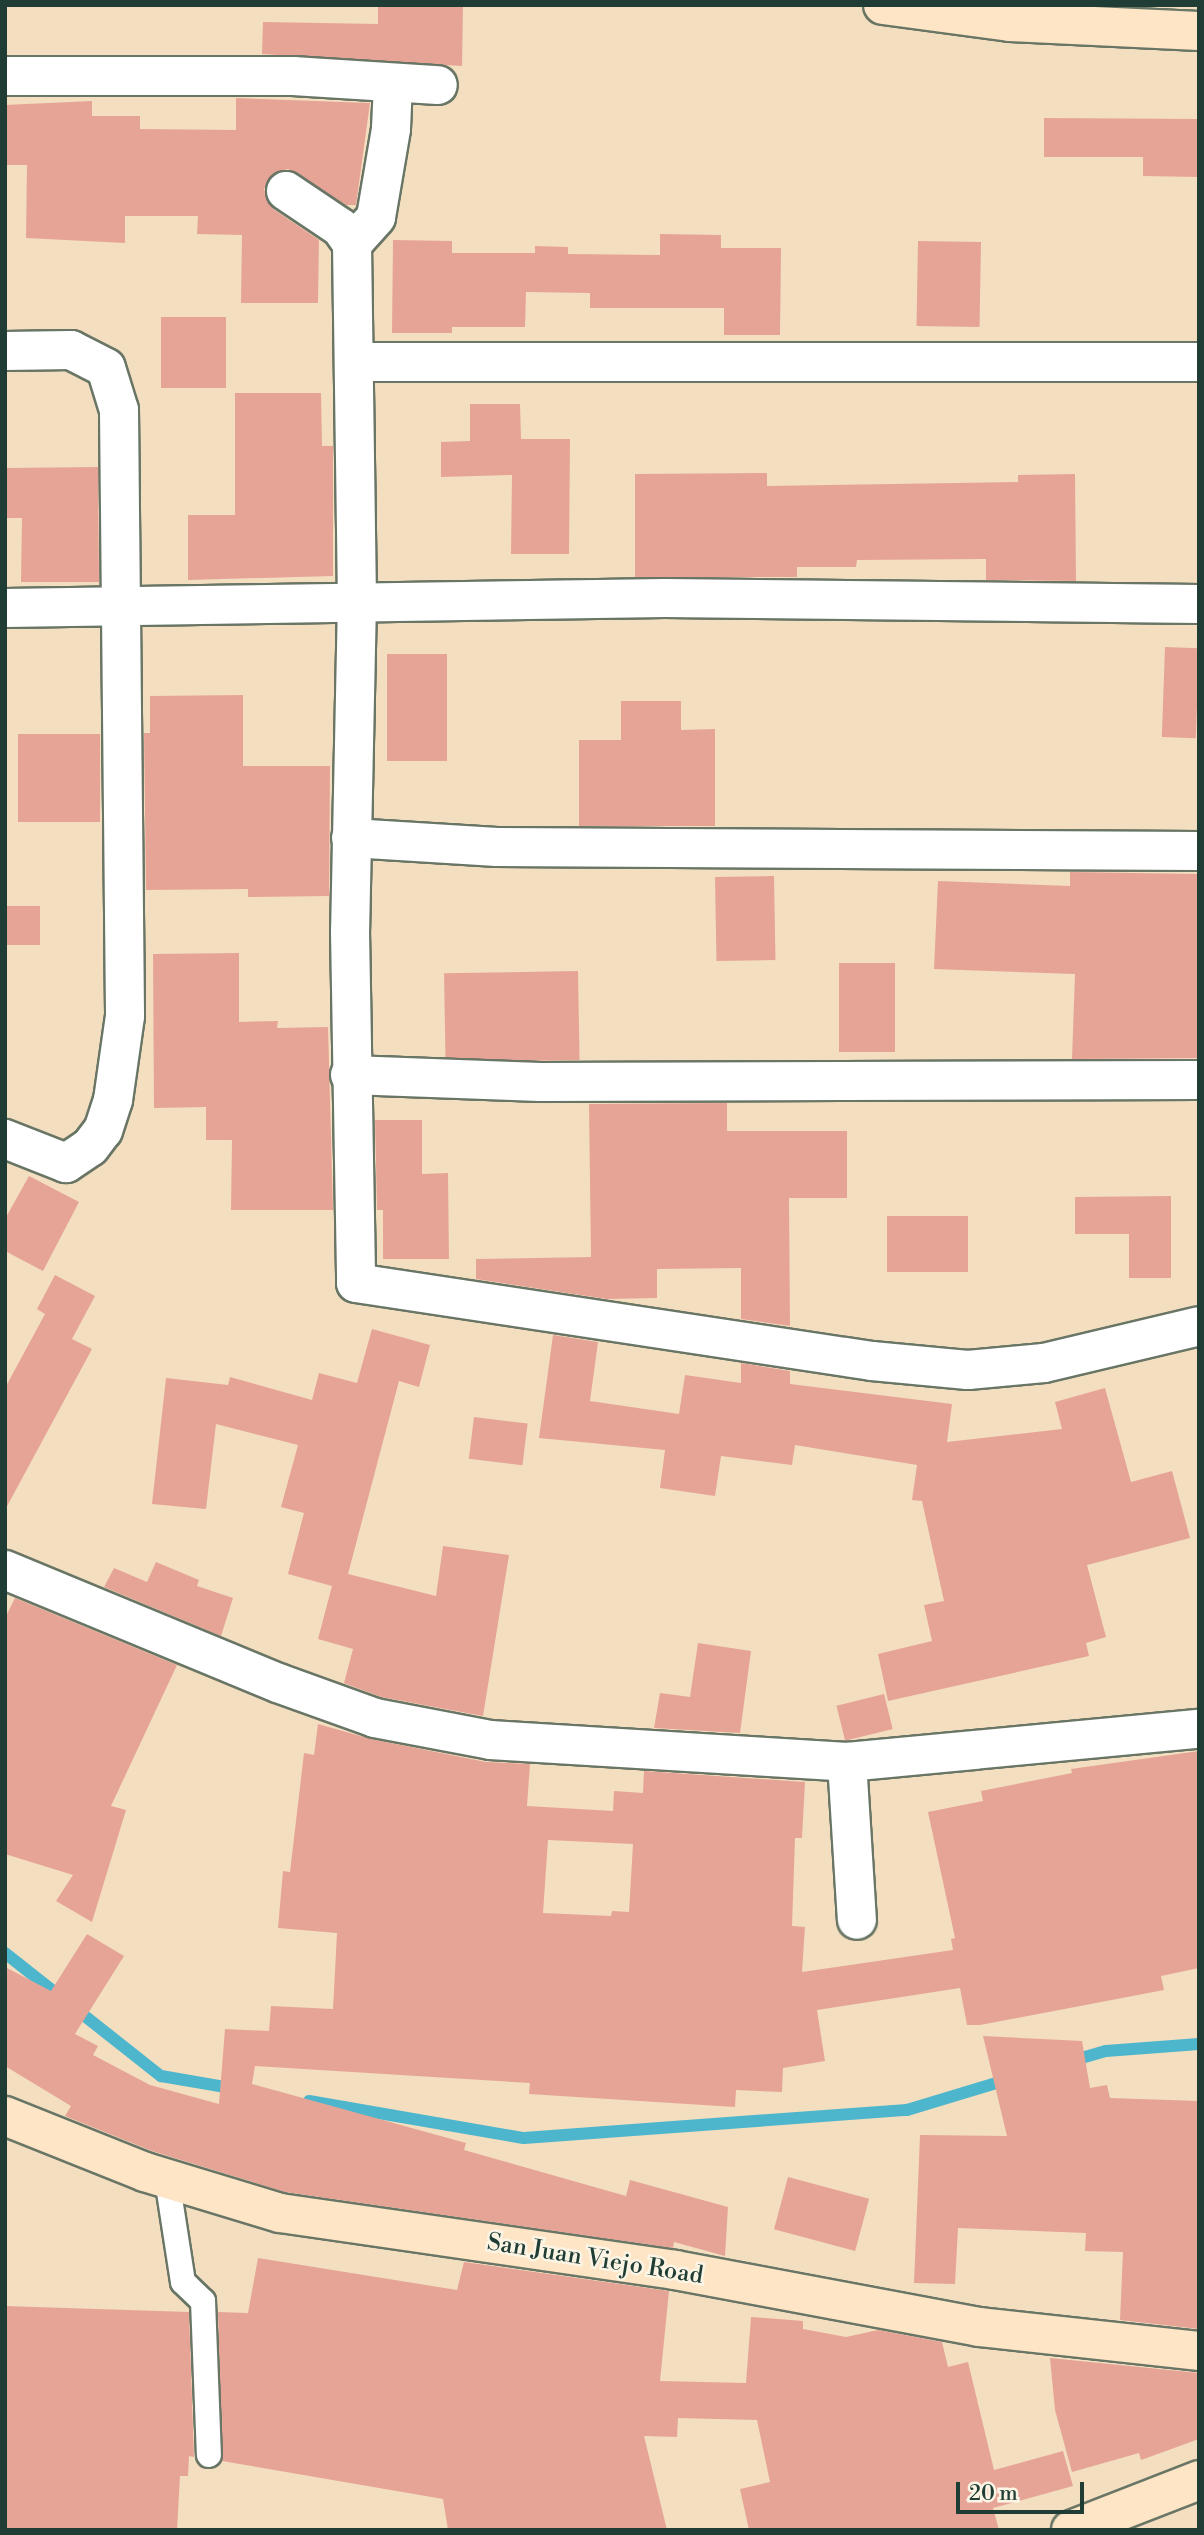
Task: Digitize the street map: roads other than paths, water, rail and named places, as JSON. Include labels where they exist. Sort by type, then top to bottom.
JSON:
[{"type":"street","points":[[883,5],[1010,22],[1199,31]]},
{"type":"street","points":[[5,76],[293,76],[438,85]]},
{"type":"street","points":[[352,244],[376,217],[391,130],[393,83]]},
{"type":"street","points":[[286,191],[341,229],[352,244],[356,362],[357,601],[351,838],[350,1075],[356,1283],[872,1361],[968,1370],[1044,1363],[1199,1326]]},
{"type":"street","points":[[5,351],[71,350],[106,368],[119,410],[125,1016],[113,1100],[103,1130],[90,1147],[66,1163],[5,1139]]},
{"type":"street","points":[[356,362],[1199,362]]},
{"type":"street","points":[[5,608],[120,610],[357,601],[665,598],[1199,604]]},
{"type":"street","points":[[351,838],[497,847],[1199,851]]},
{"type":"street","points":[[350,1075],[540,1082],[1199,1080]]},
{"type":"street","points":[[5,1570],[278,1683],[376,1718],[490,1740],[848,1762],[1199,1729]]},
{"type":"street","points":[[848,1762],[857,1920]]},
{"type":"street","name":"San Juan Viejo Road","points":[[5,2116],[167,2179],[280,2213],[675,2270],[979,2327],[1199,2351]]},
{"type":"street","points":[[1071,2530],[1199,2480]]},
{"type":"lane","points":[[167,2179],[183,2281],[203,2301],[209,2455]]},
{"type":"waterway","points":[[5,1953],[161,2076],[236,2089]]},
{"type":"waterway","points":[[1071,2061],[1106,2051],[1199,2044]]},
{"type":"waterway","points":[[309,2101],[524,2138],[907,2110],[1010,2079]]}]
